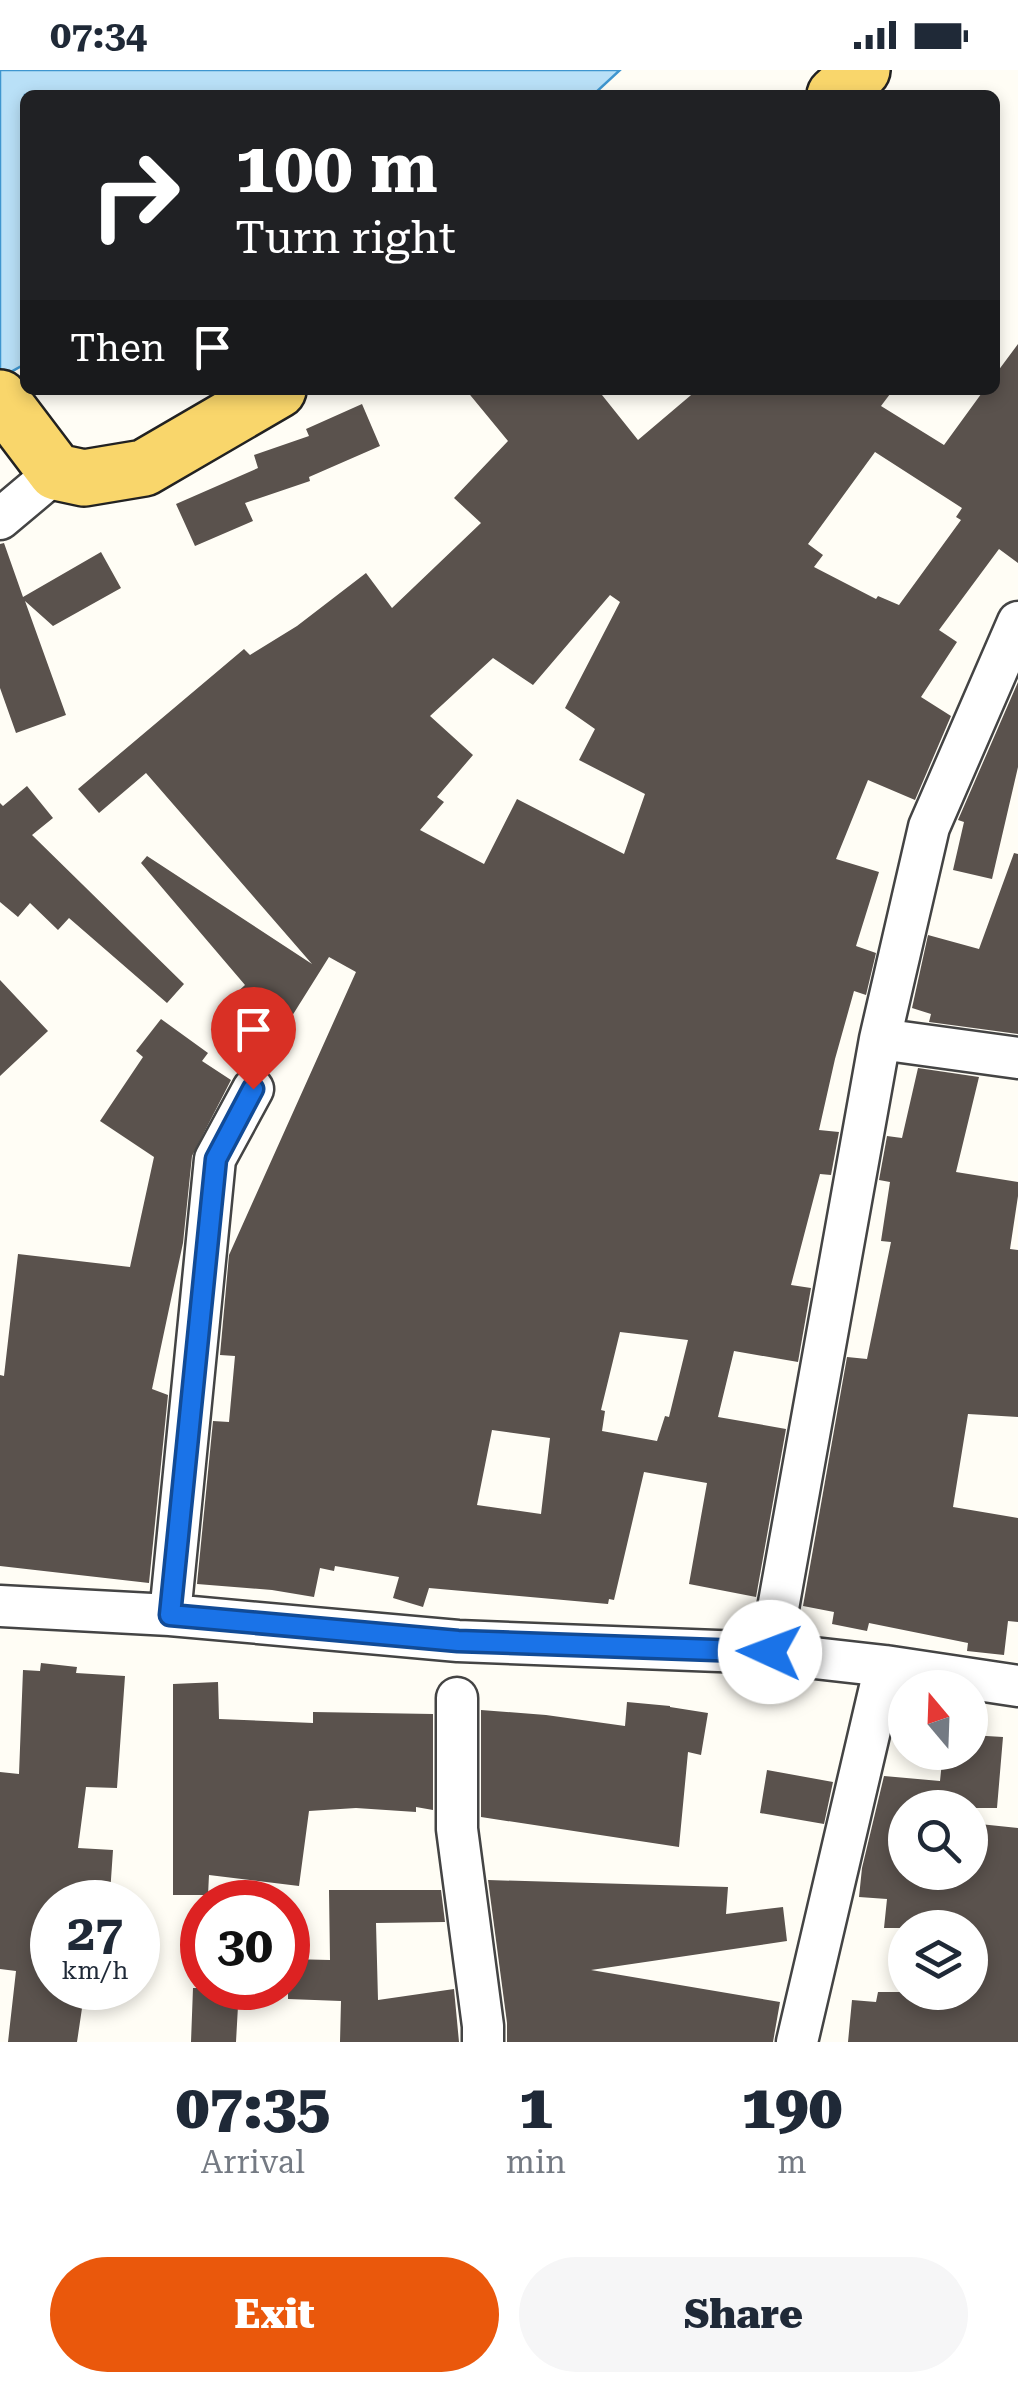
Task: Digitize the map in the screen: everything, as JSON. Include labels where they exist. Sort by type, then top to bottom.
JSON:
[{"type":"main road","points":[[840,90],[862,70]]},
{"type":"main road","points":[[3,403],[56,472],[84,478],[144,468],[269,395]]},
{"type":"street","points":[[0,519],[56,472]]},
{"type":"street","points":[[770,1652],[880,1039],[929,827],[1018,622]]},
{"type":"street","points":[[880,1039],[1018,1058]]},
{"type":"street","points":[[170,1615],[216,1159],[253,1089]]},
{"type":"street","points":[[0,1606],[170,1615],[458,1641],[770,1652],[1018,1686]]},
{"type":"street","points":[[797,2042],[885,1666]]},
{"type":"street","points":[[457,1698],[457,1830],[483,2042]]},
{"type":"water","points":[[0,70],[620,70],[598,90],[20,90],[20,367],[0,378]]},
{"type":"building","points":[[1018,344],[1018,563],[999,549],[939,630],[957,642],[921,697],[951,716],[915,800],[868,780],[836,859],[879,872],[856,946],[876,953],[866,995],[854,991],[819,1130],[839,1132],[831,1175],[820,1174],[791,1285],[811,1288],[798,1362],[734,1351],[718,1417],[786,1429],[756,1597],[689,1584],[707,1483],[644,1472],[614,1600],[609,1599],[608,1604],[429,1588],[423,1607],[393,1598],[399,1577],[335,1566],[334,1571],[320,1568],[314,1597],[197,1584],[213,1421],[229,1422],[235,1356],[220,1355],[229,1255],[356,972],[329,957],[287,1024],[233,996],[245,985],[141,863],[147,856],[312,964],[146,773],[99,813],[78,789],[244,649],[250,655],[297,626],[366,573],[392,608],[481,523],[454,498],[508,441],[470,395],[602,395],[638,440],[691,395],[889,395],[881,406],[944,445],[980,395],[1000,395],[1000,368]],"holes":[[[875,452],[962,508],[956,517],[961,520],[899,605],[878,596],[876,599],[814,567],[823,555],[808,544]],[[610,595],[620,602],[565,708],[595,729],[579,760],[645,794],[624,854],[517,799],[484,864],[420,830],[444,802],[437,797],[473,755],[430,716],[493,658],[533,685]],[[620,1332],[688,1340],[669,1417],[665,1416],[657,1441],[602,1431],[605,1411],[601,1410]],[[492,1430],[550,1438],[541,1514],[477,1505]]]},
{"type":"building","points":[[362,404],[380,446],[309,477],[310,481],[245,503],[253,521],[195,546],[176,504],[258,468],[254,455],[309,436],[306,429]]},
{"type":"building","points":[[4,543],[23,597],[101,552],[121,588],[53,626],[25,601],[66,715],[16,733],[0,688],[0,544]]},
{"type":"building","points":[[1018,682],[1018,767],[992,879],[953,870],[964,822],[958,820]]},
{"type":"building","points":[[27,786],[53,818],[32,835],[184,984],[167,1003],[69,918],[58,930],[30,903],[18,917],[0,902],[0,803],[3,806]]},
{"type":"building","points":[[1014,853],[1018,854],[1018,1034],[929,1022],[931,1014],[912,1008],[928,935],[979,949]]},
{"type":"building","points":[[0,980],[48,1031],[0,1076]]},
{"type":"building","points":[[161,1019],[208,1053],[202,1061],[231,1080],[192,1156],[183,1243],[152,1389],[168,1395],[149,1583],[0,1566],[0,1375],[4,1376],[18,1254],[130,1267],[154,1157],[100,1121],[143,1057],[136,1051]]},
{"type":"building","points":[[918,1068],[979,1077],[956,1172],[1018,1182],[1010,1249],[1018,1250],[1018,1417],[968,1414],[953,1507],[1018,1518],[1018,1622],[1008,1621],[1004,1655],[967,1651],[968,1643],[869,1623],[867,1631],[832,1624],[834,1612],[803,1606],[847,1357],[867,1359],[891,1242],[881,1241],[890,1182],[879,1180],[887,1136],[902,1138]]},
{"type":"building","points":[[41,1663],[77,1667],[76,1673],[125,1676],[117,1788],[86,1787],[78,1848],[113,1850],[111,1880],[30,1880],[30,2010],[82,2010],[77,2042],[8,2042],[16,1971],[0,1969],[0,1772],[19,1774],[23,1670],[40,1671]]},
{"type":"building","points":[[218,1682],[219,1719],[313,1723],[313,1712],[433,1714],[433,1810],[416,1807],[416,1812],[356,1808],[309,1811],[300,1880],[209,1875],[209,1880],[180,1880],[180,1895],[173,1895],[173,1684]]},
{"type":"building","points":[[627,1702],[708,1713],[701,1755],[688,1752],[679,1847],[481,1817],[481,1710],[625,1726]]},
{"type":"building","points":[[988,1736],[1003,1737],[997,1808],[988,1808],[988,1790],[888,1790],[888,1890],[988,1890],[988,1825],[1018,1828],[1018,2042],[848,2042],[852,2000],[876,2002],[878,1992],[888,1992],[888,2010],[988,2010],[988,1910],[888,1910],[888,1928],[884,1928],[887,1899],[859,1897],[884,1776],[940,1781],[941,1770],[988,1770]]},
{"type":"building","points":[[767,1770],[833,1782],[824,1824],[760,1813]]},
{"type":"building","points":[[488,1880],[728,1887],[726,1914],[783,1907],[787,1941],[591,1970],[780,2002],[773,2042],[507,2042]]},
{"type":"building","points":[[329,1890],[441,1890],[445,1922],[376,1923],[378,2000],[454,1989],[459,2042],[340,2042],[341,2001],[310,2000],[310,1960],[330,1960]]},
{"type":"building","points":[[192,2010],[238,2010],[236,2042],[191,2042]]},
{"type":"route","points":[[253,1089],[216,1159],[170,1615],[458,1641],[770,1652]]}]
